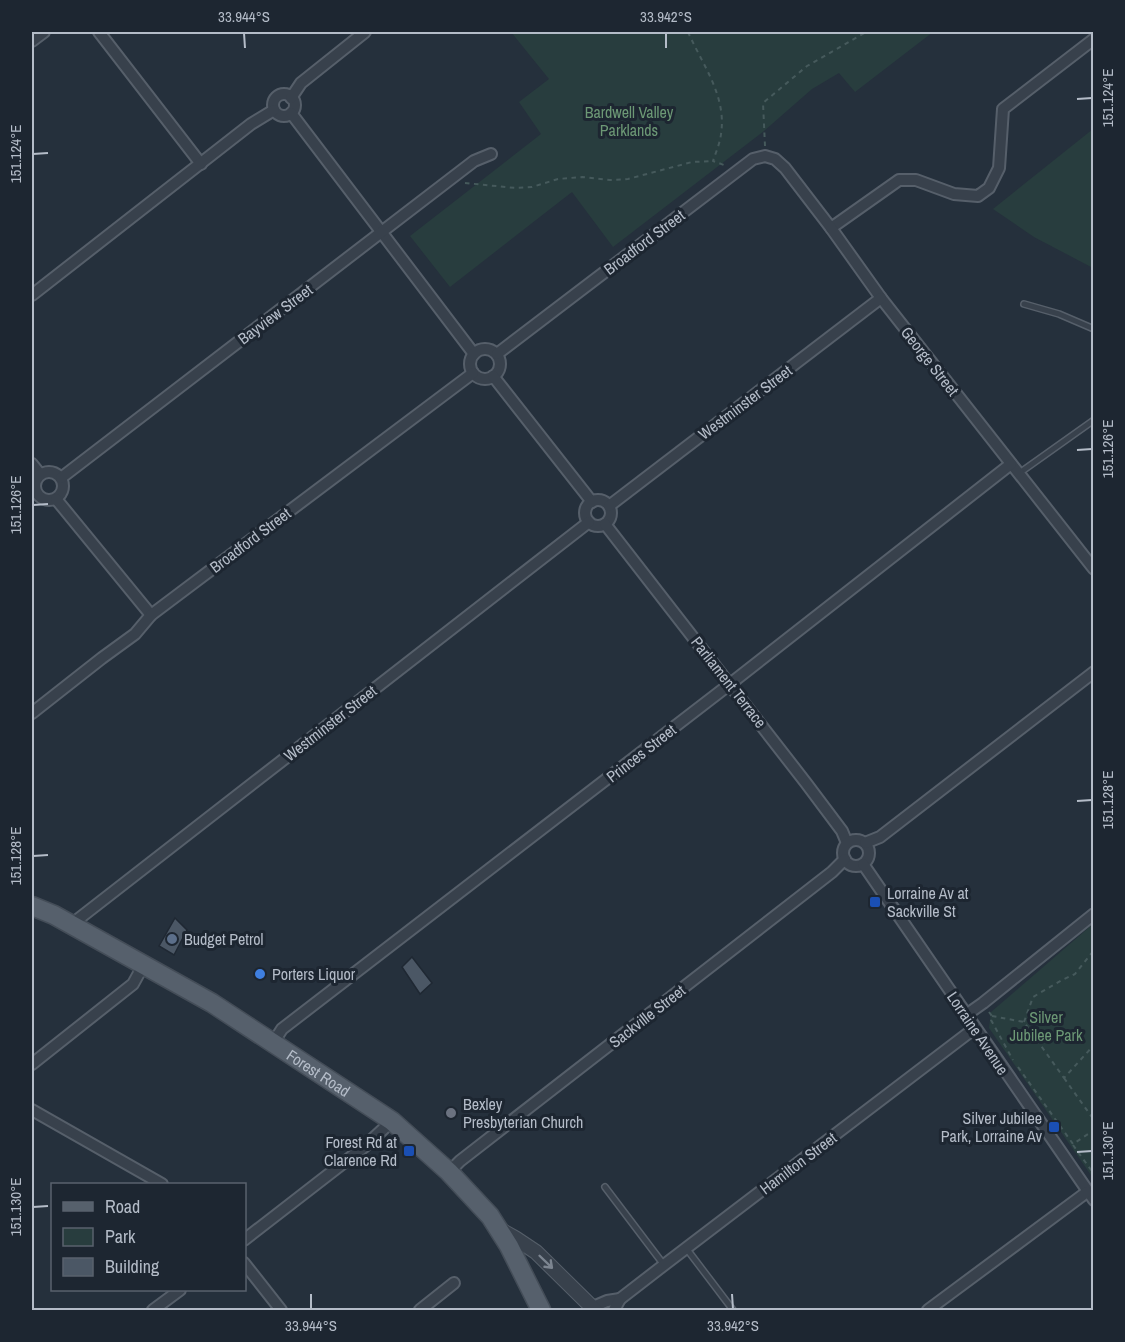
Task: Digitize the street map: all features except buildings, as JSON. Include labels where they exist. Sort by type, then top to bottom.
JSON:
[{"type":"main road","name":"Forest Road","points":[[32,906],[72,924],[212,1003],[392,1121],[449,1172],[482,1207],[498,1229],[524,1274],[541,1311]]},
{"type":"street","points":[[32,41],[44,32]]},
{"type":"street","points":[[99,32],[201,164]]},
{"type":"street","points":[[291,98],[301,83],[365,32]]},
{"type":"street","points":[[831,228],[899,180],[916,180],[954,194],[978,196],[989,188],[999,168],[1003,109],[1094,39]]},
{"type":"street","points":[[283,95],[291,98],[294,105],[291,113],[282,116],[274,110],[276,98],[283,95]]},
{"type":"street","points":[[32,295],[251,124],[274,110]]},
{"type":"street","points":[[291,113],[474,354]]},
{"type":"street","name":"Bayview Street","points":[[61,478],[474,161],[491,154]]},
{"type":"street","name":"Broadford Street","points":[[496,354],[753,159],[765,156]]},
{"type":"street","name":"George Street","points":[[765,156],[775,159],[785,168],[881,298],[1093,567]]},
{"type":"street","name":"Westminster Street","points":[[609,506],[881,298]]},
{"type":"street","points":[[479,350],[491,350],[499,358],[499,370],[493,376],[479,377],[473,373],[471,365],[474,354],[479,350]]},
{"type":"street","name":"Broadford Street","points":[[32,714],[135,634],[151,615],[473,373]]},
{"type":"street","points":[[493,376],[591,502]]},
{"type":"street","points":[[32,464],[40,474]]},
{"type":"street","name":"Princes Street","points":[[273,1043],[282,1029],[1011,464]]},
{"type":"street","points":[[52,472],[61,478],[63,482],[61,494],[49,500],[35,499],[34,486],[40,474],[52,472]]},
{"type":"street","points":[[56,498],[151,615]]},
{"type":"street","points":[[602,501],[609,506],[611,516],[605,525],[597,526],[589,522],[586,509],[591,502],[602,501]]},
{"type":"street","name":"Westminster Street","points":[[72,924],[589,522]]},
{"type":"street","name":"Parliament Terrace","points":[[605,525],[807,783],[842,831],[847,843]]},
{"type":"street","points":[[866,843],[880,837],[1094,672]]},
{"type":"street","points":[[855,840],[866,843],[870,854],[866,862],[859,866],[851,865],[845,860],[843,851],[847,843],[855,840]]},
{"type":"street","name":"Sackville Street","points":[[449,1172],[460,1161],[845,860]]},
{"type":"street","name":"Lorraine Avenue","points":[[863,864],[1090,1196]]},
{"type":"street","points":[[966,1015],[1094,914]]},
{"type":"street","points":[[32,1064],[133,984],[144,964]]},
{"type":"street","name":"Hamilton Street","points":[[614,1311],[620,1299],[664,1264],[975,1029]]},
{"type":"street","points":[[32,1110],[159,1183]]},
{"type":"street","points":[[246,1237],[364,1147],[392,1121]]},
{"type":"street","points":[[928,1311],[1090,1196]]},
{"type":"street","points":[[498,1229],[536,1252],[594,1309]]},
{"type":"street","points":[[246,1266],[281,1311]]},
{"type":"street","points":[[420,1311],[454,1283]]},
{"type":"street","points":[[153,1311],[179,1291]]},
{"type":"street","name":"Hamilton Street","points":[[594,1309],[607,1301],[620,1299]]},
{"type":"lane","points":[[1024,304],[1059,314],[1094,329]]},
{"type":"lane","points":[[1018,474],[1094,420]]},
{"type":"lane","points":[[605,1186],[664,1264]]},
{"type":"lane","points":[[686,1248],[733,1311]]},
{"type":"path","points":[[688,32],[716,87],[720,105],[721,136],[713,161]]},
{"type":"path","points":[[765,156],[764,103],[807,66],[866,32]]},
{"type":"path","points":[[455,176],[462,182],[516,188],[532,187],[558,179],[582,177],[628,179],[692,162],[713,161],[737,171]]},
{"type":"path","points":[[1024,1022],[1033,997],[1075,974],[1094,950]]},
{"type":"path","points":[[1094,1120],[1024,1022],[992,1016],[991,1020],[1013,1060],[1094,1174]]},
{"type":"path","points":[[1064,1078],[1093,1047]]},
{"type":"path","points":[[1073,1144],[1094,1130]]},
{"type":"green space","name":"Bardwell Valley Parklands","points":[[511,32],[933,32],[855,92],[839,73],[812,89],[764,131],[613,247],[572,192],[450,287],[410,236],[541,134],[519,102],[549,79]]},
{"type":"green space","points":[[1093,129],[1093,268],[1034,237],[993,209]]},
{"type":"green space","name":"Silver Jubilee Park","points":[[1093,924],[1093,1178],[989,1028],[991,1012]]},
{"type":"place","name":"Lorraine Av at Sackville St","points":[[875,902]]},
{"type":"place","name":"Budget Petrol","points":[[172,939]]},
{"type":"place","name":"Porters Liquor","points":[[260,974]]},
{"type":"place","name":"Bexley Presbyterian Church","points":[[451,1113]]},
{"type":"place","name":"Silver Jubilee Park, Lorraine Av","points":[[1054,1127]]},
{"type":"place","name":"Forest Rd at Clarence Rd","points":[[409,1151]]}]
